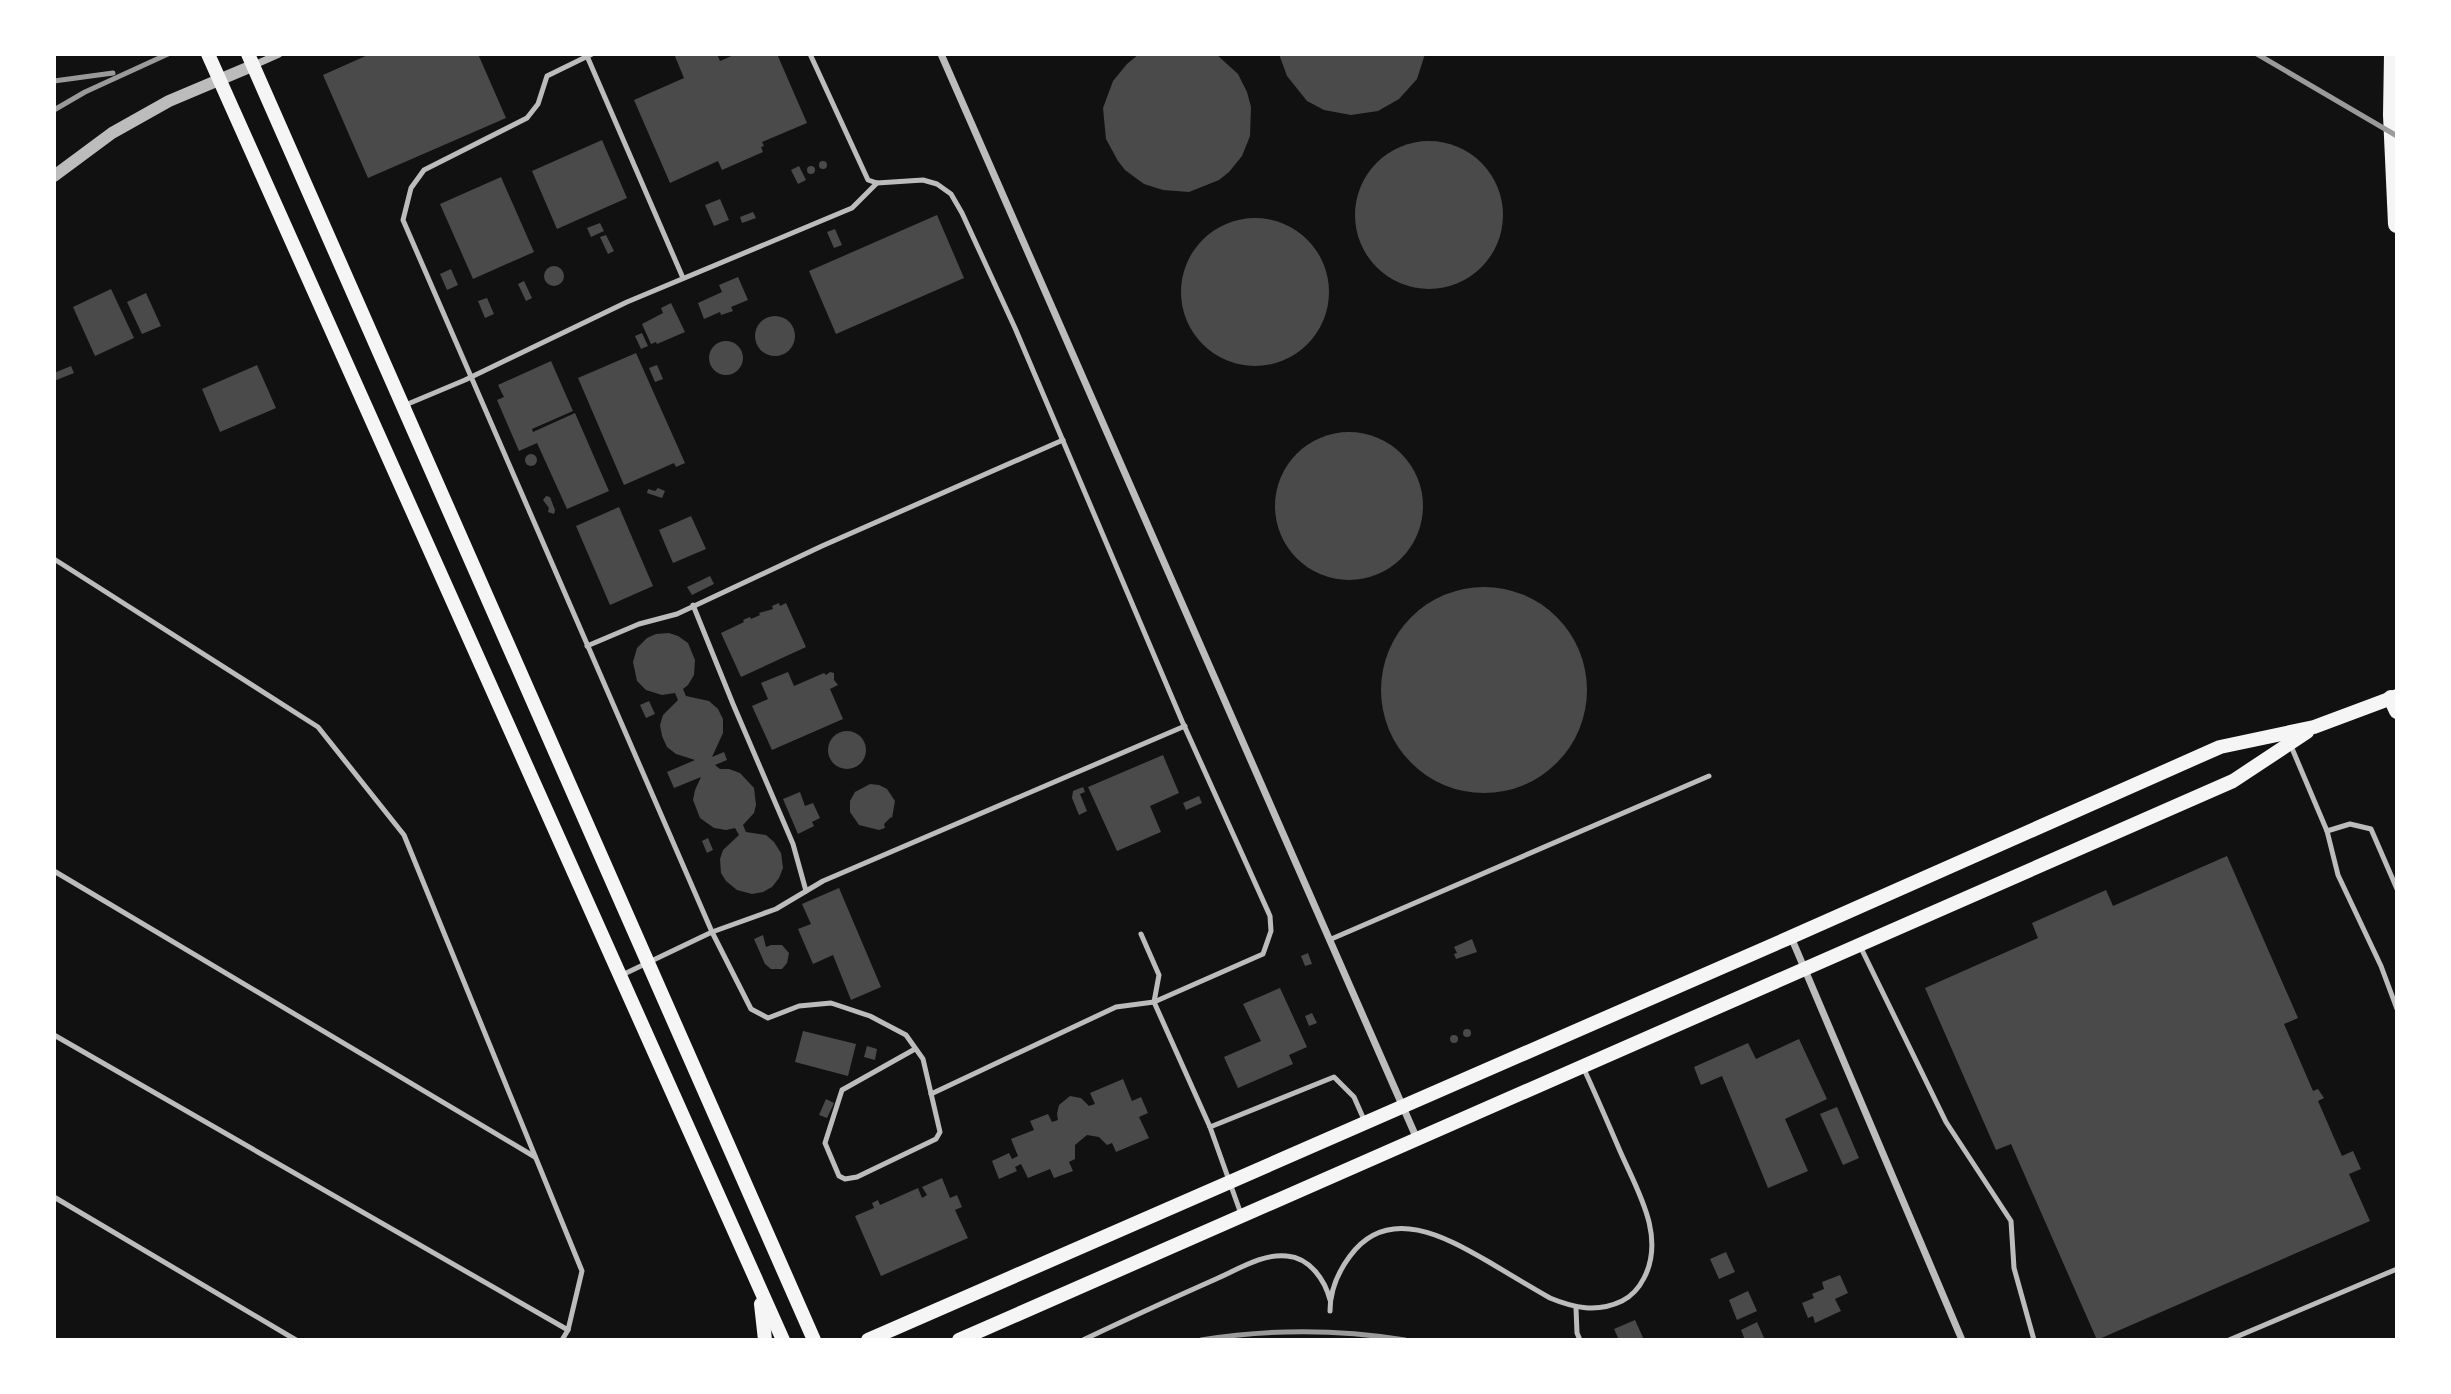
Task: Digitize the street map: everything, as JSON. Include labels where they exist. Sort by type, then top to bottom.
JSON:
[{"type":"highway","points":[[2393,54],[2392,114],[2397,224]]},
{"type":"main road","points":[[208,54],[783,1340]]},
{"type":"main road","points":[[250,60],[814,1340]]},
{"type":"main road","points":[[868,1340],[2220,747],[2314,727],[2395,702]]},
{"type":"main road","points":[[959,1340],[2233,781],[2314,727]]},
{"type":"main road","points":[[758,1285],[765,1340]]},
{"type":"street","points":[[54,176],[112,133],[169,101],[220,81],[250,60],[279,54]]},
{"type":"street","points":[[941,54],[1418,1140]]},
{"type":"street","points":[[1791,937],[1962,1340]]},
{"type":"lane","points":[[810,54],[867,180],[877,183],[923,180],[937,184],[951,194],[962,213],[1270,916],[1271,931],[1263,954],[1154,1002],[1116,1007],[931,1094]]},
{"type":"lane","points":[[683,278],[589,55],[547,76],[538,104],[527,118],[424,170],[411,188],[403,220],[712,932],[751,1009],[768,1018],[799,1006],[831,1003],[870,1016],[906,1035],[922,1059],[940,1132],[936,1139],[857,1177],[845,1179],[839,1176],[825,1143],[842,1090],[915,1049]]},
{"type":"lane","points":[[403,406],[471,378],[627,302],[852,208],[877,183]]},
{"type":"lane","points":[[587,646],[639,624],[677,614],[822,546],[1063,440]]},
{"type":"lane","points":[[54,559],[318,727],[404,835],[582,1271],[568,1330],[562,1340]]},
{"type":"lane","points":[[694,605],[793,844],[806,891]]},
{"type":"lane","points":[[620,976],[712,932],[776,909],[823,881],[1185,726]]},
{"type":"lane","points":[[2289,743],[2327,831],[2338,875],[2381,966],[2397,1009]]},
{"type":"lane","points":[[1329,940],[1709,776]]},
{"type":"lane","points":[[2327,831],[2350,824],[2371,829],[2397,889]]},
{"type":"lane","points":[[54,871],[535,1157]]},
{"type":"lane","points":[[1141,934],[1159,975],[1154,1002],[1210,1127],[1242,1217]]},
{"type":"lane","points":[[1860,945],[1946,1122],[2011,1221],[2014,1268],[2034,1340]]},
{"type":"lane","points":[[54,1035],[568,1330]]},
{"type":"lane","points":[[1330,1311],[1337,1278],[1347,1260],[1366,1238],[1377,1232],[1410,1228],[1438,1234],[1550,1298],[1576,1308],[1609,1306],[1627,1298],[1641,1284],[1652,1255],[1650,1222],[1583,1067]]},
{"type":"lane","points":[[1210,1127],[1334,1077],[1354,1097],[1366,1123]]},
{"type":"lane","points":[[54,1197],[296,1340]]},
{"type":"lane","points":[[1083,1340],[1209,1282],[1274,1256],[1287,1256],[1305,1264],[1322,1280],[1330,1301]]},
{"type":"lane","points":[[2229,1340],[2397,1269]]},
{"type":"lane","points":[[1576,1308],[1577,1333],[1580,1340]]},
{"type":"building","points":[[370,54],[478,54],[506,118],[368,178],[323,75]]},
{"type":"building","points":[[674,54],[717,54],[720,61],[736,54],[777,54],[807,123],[762,142],[763,152],[722,170],[718,161],[670,183],[634,100],[684,78]]},
{"type":"building","points":[[1139,54],[1216,54],[1238,74],[1251,107],[1250,136],[1242,156],[1219,180],[1189,192],[1163,190],[1144,184],[1125,170],[1118,161],[1106,139],[1103,108],[1113,81]]},
{"type":"building","points":[[1279,54],[1425,54],[1417,79],[1399,99],[1378,111],[1351,115],[1324,110],[1307,101],[1287,76]]},
{"type":"building","points":[[602,140],[627,198],[557,229],[532,171]]},
{"type":"building","points":[[1429,141],[1457,146],[1482,162],[1498,187],[1503,215],[1498,243],[1482,268],[1457,284],[1429,289],[1401,284],[1376,268],[1360,243],[1355,215],[1360,187],[1376,162],[1401,146]]},
{"type":"building","points":[[823,161],[827,165],[823,169],[819,165]]},
{"type":"building","points":[[799,166],[806,180],[798,184],[791,170]]},
{"type":"building","points":[[811,166],[815,170],[811,174],[807,170]]},
{"type":"building","points":[[501,177],[534,252],[473,279],[440,204]]},
{"type":"building","points":[[720,199],[729,220],[714,226],[705,205]]},
{"type":"building","points":[[753,212],[756,218],[742,223],[740,217]]},
{"type":"building","points":[[937,215],[964,278],[836,334],[809,271]]},
{"type":"building","points":[[1255,218],[1283,223],[1308,239],[1324,264],[1329,292],[1324,320],[1308,345],[1283,361],[1255,366],[1227,361],[1202,345],[1186,320],[1181,292],[1186,264],[1202,239],[1227,223]]},
{"type":"building","points":[[600,223],[604,231],[591,237],[587,228]]},
{"type":"building","points":[[835,229],[842,245],[834,248],[827,232]]},
{"type":"building","points":[[606,235],[614,251],[608,254],[600,237]]},
{"type":"building","points":[[554,266],[561,269],[564,276],[561,283],[554,286],[547,283],[544,276],[547,269]]},
{"type":"building","points":[[451,269],[458,285],[447,290],[440,274]]},
{"type":"building","points":[[738,277],[748,300],[731,307],[733,311],[721,315],[720,312],[704,319],[698,303],[722,292],[719,285]]},
{"type":"building","points":[[524,281],[532,298],[526,301],[518,284]]},
{"type":"building","points":[[111,289],[134,338],[95,356],[73,307]]},
{"type":"building","points":[[146,293],[161,326],[142,334],[127,302]]},
{"type":"building","points":[[487,298],[494,314],[485,318],[478,301]]},
{"type":"building","points":[[671,303],[685,332],[651,344],[642,324],[663,313],[661,308]]},
{"type":"building","points":[[775,316],[789,322],[795,336],[789,350],[775,356],[761,350],[755,336],[761,322]]},
{"type":"building","points":[[642,333],[648,346],[641,349],[635,336]]},
{"type":"building","points":[[726,341],[738,346],[743,358],[738,370],[726,375],[714,370],[709,358],[714,346]]},
{"type":"building","points":[[636,353],[685,463],[676,467],[674,463],[624,485],[578,378]]},
{"type":"building","points":[[551,361],[573,411],[532,429],[533,432],[575,413],[609,491],[567,509],[537,443],[519,451],[497,400],[504,397],[498,385]]},
{"type":"building","points":[[257,365],[276,408],[220,432],[202,389]]},
{"type":"building","points":[[657,365],[663,379],[655,382],[649,368]]},
{"type":"building","points":[[71,366],[74,373],[54,381],[54,373]]},
{"type":"building","points":[[1349,432],[1377,437],[1402,453],[1418,478],[1423,506],[1418,534],[1402,559],[1377,575],[1349,580],[1321,575],[1296,559],[1280,534],[1275,506],[1280,478],[1296,453],[1321,437]]},
{"type":"building","points":[[526,455],[536,455],[536,465],[526,465]]},
{"type":"building","points":[[658,488],[665,491],[662,498],[647,493],[648,489],[655,491]]},
{"type":"building","points":[[546,496],[550,497],[554,514],[548,512],[549,508],[543,500]]},
{"type":"building","points":[[619,507],[653,586],[610,605],[576,526]]},
{"type":"building","points":[[691,516],[706,549],[673,563],[659,530]]},
{"type":"building","points":[[710,576],[714,584],[692,595],[687,587]]},
{"type":"building","points":[[1484,587],[1523,595],[1557,617],[1579,651],[1587,690],[1579,729],[1557,763],[1523,785],[1484,793],[1445,785],[1411,763],[1389,729],[1381,690],[1389,651],[1411,617],[1445,595]]},
{"type":"building","points":[[779,603],[780,606],[786,603],[806,647],[741,677],[721,633],[744,622],[743,620],[773,609],[772,606]]},
{"type":"building","points":[[669,633],[688,643],[695,660],[694,675],[683,689],[686,696],[709,701],[718,709],[723,719],[723,733],[712,757],[724,752],[727,760],[715,765],[720,769],[740,773],[754,788],[756,805],[754,813],[743,825],[746,832],[766,835],[781,853],[783,868],[779,878],[772,887],[763,892],[752,894],[737,890],[721,873],[720,859],[723,850],[739,835],[735,828],[714,828],[700,818],[693,800],[701,777],[674,788],[667,772],[695,760],[676,754],[667,747],[662,736],[660,725],[663,715],[678,700],[675,693],[662,695],[646,690],[637,681],[633,662],[637,648],[647,638]]},
{"type":"building","points":[[788,672],[794,686],[824,673],[834,673],[834,680],[838,685],[830,689],[843,719],[772,750],[752,706],[768,699],[761,683]]},
{"type":"building","points":[[649,701],[655,714],[646,718],[640,705]]},
{"type":"building","points":[[847,731],[861,736],[866,750],[861,764],[847,769],[833,764],[828,750],[833,736]]},
{"type":"building","points":[[1163,755],[1179,793],[1150,806],[1161,832],[1117,851],[1088,787]]},
{"type":"building","points":[[870,784],[887,789],[895,801],[892,818],[884,824],[885,828],[879,830],[859,825],[850,812],[850,801],[855,792]]},
{"type":"building","points":[[1083,787],[1085,792],[1080,794],[1087,811],[1079,815],[1072,798],[1073,791]]},
{"type":"building","points":[[800,792],[805,806],[813,803],[820,818],[812,822],[814,826],[798,834],[783,799]]},
{"type":"building","points":[[1199,796],[1202,803],[1186,810],[1183,803]]},
{"type":"building","points":[[708,838],[713,850],[707,853],[702,841]]},
{"type":"building","points":[[2227,856],[2298,1018],[2284,1024],[2313,1091],[2318,1089],[2324,1098],[2318,1101],[2342,1156],[2353,1151],[2361,1169],[2349,1174],[2370,1221],[2097,1340],[2011,1144],[1996,1150],[1925,988],[2038,938],[2032,923],[2106,890],[2113,906]]},
{"type":"building","points":[[839,888],[881,987],[851,1000],[833,955],[813,964],[798,929],[811,924],[802,904]]},
{"type":"building","points":[[763,935],[766,947],[782,945],[789,953],[787,963],[782,969],[771,969],[765,964],[754,939]]},
{"type":"building","points":[[1472,939],[1477,952],[1456,959],[1454,947]]},
{"type":"building","points":[[1308,953],[1312,964],[1305,966],[1301,956]]},
{"type":"building","points":[[1280,988],[1307,1047],[1289,1055],[1293,1064],[1238,1088],[1224,1057],[1261,1041],[1243,1004]]},
{"type":"building","points":[[1312,1013],[1317,1023],[1309,1026],[1305,1016]]},
{"type":"building","points":[[1467,1029],[1471,1033],[1467,1037],[1463,1033]]},
{"type":"building","points":[[803,1031],[856,1044],[848,1076],[795,1062]]},
{"type":"building","points":[[1454,1035],[1458,1039],[1454,1043],[1450,1039]]},
{"type":"building","points":[[1799,1039],[1827,1099],[1785,1119],[1808,1171],[1768,1188],[1722,1076],[1701,1085],[1694,1067],[1748,1043],[1756,1059]]},
{"type":"building","points":[[867,1046],[877,1049],[875,1060],[864,1057]]},
{"type":"building","points":[[1123,1079],[1132,1101],[1141,1097],[1148,1113],[1139,1117],[1149,1138],[1116,1152],[1112,1143],[1107,1145],[1099,1137],[1087,1135],[1075,1145],[1075,1159],[1069,1162],[1073,1171],[1054,1178],[1050,1169],[1028,1178],[1021,1164],[1015,1167],[1017,1171],[999,1179],[992,1161],[1009,1153],[1012,1159],[1018,1156],[1011,1139],[1034,1130],[1030,1121],[1048,1114],[1052,1122],[1058,1120],[1059,1105],[1070,1096],[1081,1098],[1089,1106],[1095,1104],[1090,1093]]},
{"type":"building","points":[[826,1099],[834,1103],[827,1118],[819,1115]]},
{"type":"building","points":[[1837,1107],[1859,1158],[1843,1165],[1820,1114]]},
{"type":"building","points":[[942,1178],[950,1198],[957,1195],[962,1207],[955,1210],[968,1238],[881,1276],[855,1216],[874,1208],[872,1203],[878,1200],[880,1205],[918,1188],[922,1198],[927,1195],[922,1187]]},
{"type":"building","points":[[1726,1252],[1735,1272],[1719,1279],[1710,1259]]},
{"type":"building","points":[[1840,1275],[1848,1293],[1835,1299],[1841,1311],[1815,1323],[1813,1316],[1808,1318],[1802,1303],[1814,1298],[1812,1294],[1824,1289],[1822,1282]]},
{"type":"building","points":[[1748,1291],[1757,1311],[1737,1320],[1729,1300]]},
{"type":"building","points":[[1635,1320],[1644,1340],[1619,1340],[1614,1329]]},
{"type":"building","points":[[1757,1322],[1765,1340],[1745,1340],[1741,1330]]},
{"type":"railway","points":[[54,110],[85,92],[168,54]]},
{"type":"railway","points":[[2257,54],[2397,136]]},
{"type":"railway","points":[[54,81],[113,73]]},
{"type":"railway","points":[[1201,1340],[1303,1332],[1405,1340]]}]
